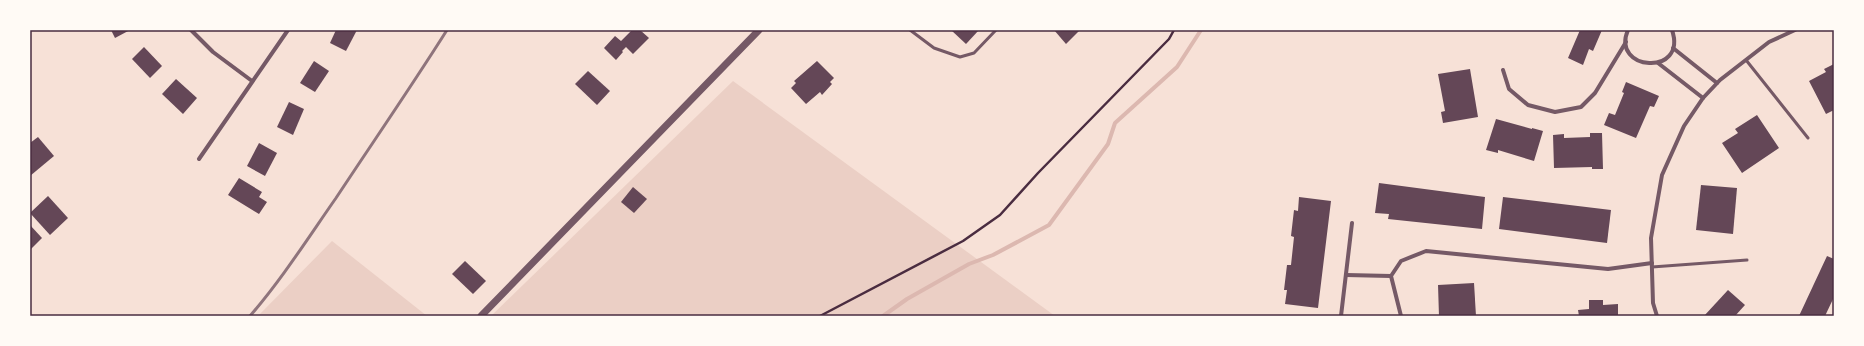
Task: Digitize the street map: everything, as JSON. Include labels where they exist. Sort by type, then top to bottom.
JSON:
[{"type":"street","points":[[191,30],[213,52],[252,81]]},
{"type":"street","points":[[199,159],[252,81],[274,53],[288,30]]},
{"type":"street","points":[[480,316],[759,30]]},
{"type":"street","points":[[1503,70],[1509,89],[1528,105],[1555,112],[1581,107],[1596,93],[1626,42],[1628,30]]},
{"type":"street","points":[[1626,42],[1629,53],[1637,60],[1647,64],[1658,63],[1667,57],[1673,48],[1674,37],[1672,30]]},
{"type":"street","points":[[1657,316],[1653,303],[1651,238],[1662,175],[1684,126],[1703,98],[1717,83],[1769,42],[1794,30]]},
{"type":"street","points":[[1673,48],[1717,83]]},
{"type":"street","points":[[1658,63],[1703,98]]},
{"type":"street","points":[[1340,316],[1352,223]]},
{"type":"street","points":[[1401,316],[1391,276],[1401,261],[1426,251],[1608,269],[1652,265]]},
{"type":"street","points":[[1346,274],[1391,276]]},
{"type":"lane","points":[[910,30],[934,48],[960,57],[974,53],[996,30]]},
{"type":"lane","points":[[1746,60],[1808,138]]},
{"type":"lane","points":[[1652,265],[1747,260]]},
{"type":"path","points":[[820,316],[963,242],[1000,215],[1038,173],[1169,39],[1174,30]]},
{"type":"shaded area","points":[[733,81],[1055,316],[491,316]]},
{"type":"shaded area","points":[[332,241],[427,316],[258,316]]},
{"type":"building","points":[[111,30],[130,30],[115,38]]},
{"type":"building","points":[[336,30],[357,30],[346,51],[330,43]]},
{"type":"building","points":[[632,30],[640,30],[649,38],[633,54],[626,47],[616,60],[604,48],[615,36],[621,41]]},
{"type":"building","points":[[951,30],[979,30],[966,44]]},
{"type":"building","points":[[1054,30],[1080,30],[1066,44]]},
{"type":"building","points":[[1580,30],[1602,30],[1593,51],[1589,49],[1583,65],[1568,58]]},
{"type":"building","points":[[144,47],[162,66],[150,78],[132,59]]},
{"type":"building","points":[[314,61],[329,71],[315,92],[300,83]]},
{"type":"building","points":[[817,61],[834,78],[830,82],[832,84],[822,95],[820,92],[806,104],[791,88],[796,83],[794,81]]},
{"type":"building","points":[[1834,64],[1834,110],[1826,114],[1809,81],[1826,72],[1824,69]]},
{"type":"building","points":[[1470,69],[1478,117],[1443,123],[1441,112],[1445,111],[1438,74]]},
{"type":"building","points":[[588,71],[610,91],[597,105],[575,84]]},
{"type":"building","points":[[176,79],[197,98],[183,114],[162,94]]},
{"type":"building","points":[[1626,82],[1659,96],[1654,107],[1650,106],[1636,138],[1604,125],[1609,113],[1615,115],[1624,93],[1622,92]]},
{"type":"building","points":[[289,102],[304,109],[293,135],[277,127]]},
{"type":"building","points":[[1757,115],[1779,148],[1742,173],[1722,143],[1738,133],[1735,129]]},
{"type":"building","points":[[1496,119],[1543,131],[1534,161],[1498,150],[1498,153],[1486,150]]},
{"type":"building","points":[[1590,133],[1602,133],[1603,169],[1592,169],[1592,167],[1554,168],[1553,135],[1564,134],[1564,138],[1590,137]]},
{"type":"building","points":[[38,137],[54,156],[30,176],[30,143]]},
{"type":"building","points":[[259,143],[277,153],[265,176],[247,166]]},
{"type":"building","points":[[239,178],[262,192],[259,197],[267,202],[259,214],[228,195]]},
{"type":"building","points":[[1379,183],[1485,197],[1482,229],[1388,219],[1389,214],[1375,213]]},
{"type":"building","points":[[1701,185],[1737,188],[1733,234],[1696,230]]},
{"type":"building","points":[[633,187],[647,199],[634,213],[621,202]]},
{"type":"building","points":[[48,196],[68,218],[50,235],[30,213]]},
{"type":"building","points":[[1299,197],[1331,201],[1318,308],[1285,304],[1287,290],[1284,290],[1287,265],[1291,265],[1294,237],[1291,236],[1294,210],[1298,211]]},
{"type":"building","points":[[1503,197],[1611,210],[1607,243],[1499,229]]},
{"type":"building","points":[[30,225],[42,238],[30,250]]},
{"type":"building","points":[[1827,256],[1834,259],[1834,297],[1825,316],[1799,316]]},
{"type":"building","points":[[465,261],[486,281],[473,294],[452,274]]},
{"type":"building","points":[[1474,283],[1476,316],[1439,316],[1438,285]]},
{"type":"building","points":[[1728,290],[1745,305],[1735,316],[1704,316]]},
{"type":"building","points":[[1589,300],[1603,300],[1603,305],[1618,304],[1618,316],[1579,316],[1578,310],[1589,309]]},
{"type":"waterway","points":[[883,316],[907,299],[969,264],[993,255],[1049,225],[1108,144],[1115,123],[1177,67],[1201,30]]},
{"type":"railway","points":[[250,316],[284,273],[336,198],[447,30]]}]
